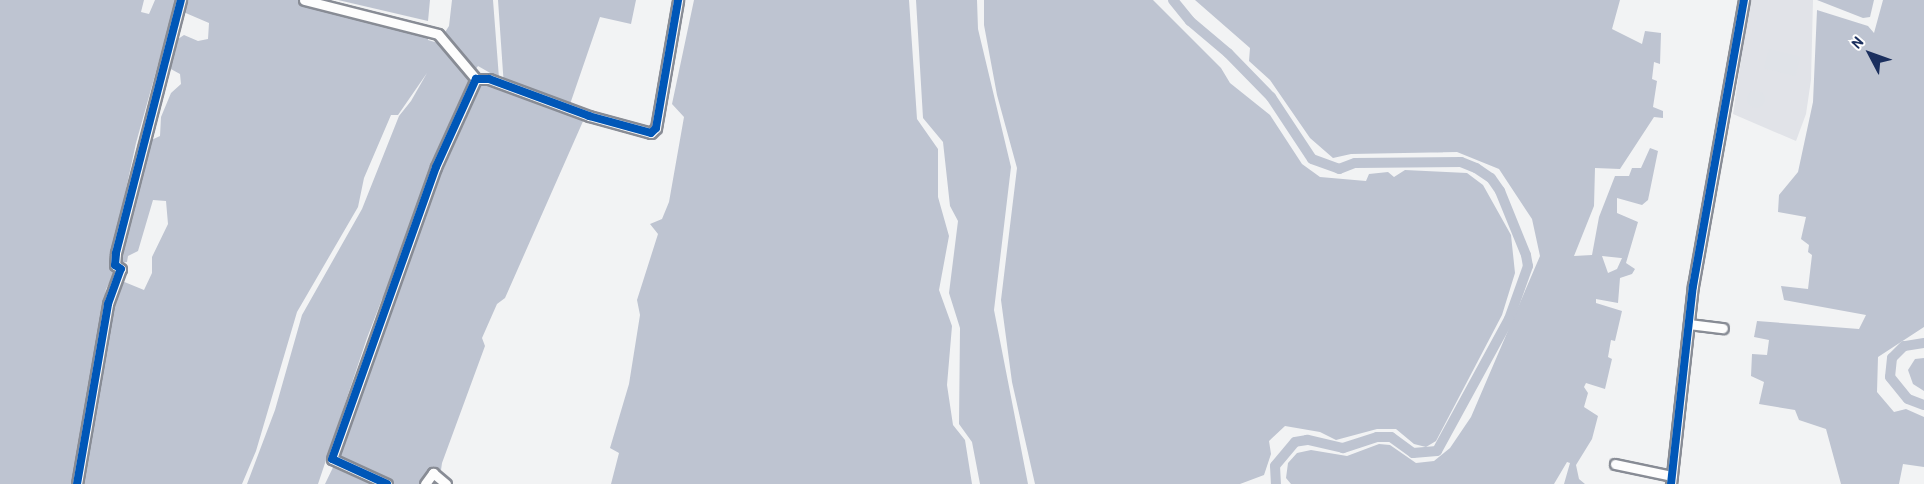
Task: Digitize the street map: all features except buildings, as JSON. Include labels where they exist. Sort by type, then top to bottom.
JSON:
[{"type":"street","points":[[77,484],[108,304],[121,269],[116,266],[116,253],[181,0]]},
{"type":"street","points":[[304,0],[441,35],[474,76],[489,79],[588,116],[651,133],[656,128],[678,0]]},
{"type":"street","points":[[1615,464],[1671,480],[1689,324],[1744,0]]},
{"type":"street","points":[[387,484],[332,459],[436,167],[474,76]]},
{"type":"street","points":[[1689,324],[1723,328]]},
{"type":"street","points":[[425,484],[433,473],[446,484]]},
{"type":"shaded area","points":[[0,0],[144,0],[141,12],[149,14],[155,0],[176,0],[136,143],[112,254],[114,274],[106,289],[74,484],[0,484]]},
{"type":"shaded area","points":[[185,0],[312,0],[427,28],[428,40],[438,43],[449,26],[452,0],[493,0],[499,78],[478,66],[472,74],[387,296],[382,299],[367,338],[318,484],[247,484],[275,410],[302,315],[362,209],[399,116],[411,101],[427,73],[398,115],[391,115],[364,178],[358,207],[297,312],[256,451],[242,484],[84,484],[115,296],[122,281],[144,290],[152,273],[152,257],[168,224],[166,201],[153,200],[138,251],[128,256],[127,262],[119,263],[118,252],[145,143],[160,136],[161,117],[171,93],[181,84],[180,74],[169,68],[178,39],[184,35],[198,41],[208,39],[209,23],[181,11]]},
{"type":"shaded area","points":[[338,0],[430,0],[428,21]]},
{"type":"shaded area","points":[[498,0],[636,0],[631,24],[600,17],[568,110],[584,119],[505,298],[497,304],[482,338],[485,346],[442,463],[439,484],[325,484],[338,457],[385,309],[396,299],[451,143],[479,84],[504,87]]},
{"type":"shaded area","points":[[694,0],[909,0],[917,119],[938,149],[938,197],[949,236],[939,290],[952,326],[947,385],[953,425],[965,440],[972,484],[611,484],[619,453],[610,448],[629,384],[640,315],[637,300],[658,234],[650,224],[662,219],[669,202],[684,117],[672,104]]},
{"type":"shaded area","points":[[916,0],[977,0],[978,29],[1011,167],[994,310],[1028,484],[980,484],[972,442],[959,424],[960,328],[949,293],[958,221],[950,206],[943,142],[923,118]]},
{"type":"shaded area","points":[[984,0],[1153,0],[1221,68],[1230,83],[1270,115],[1302,164],[1320,177],[1366,181],[1369,174],[1388,172],[1394,177],[1405,170],[1467,173],[1483,185],[1511,235],[1515,273],[1502,315],[1436,441],[1426,447],[1414,444],[1396,429],[1377,429],[1336,440],[1320,432],[1285,426],[1269,441],[1271,454],[1264,475],[1240,484],[1035,484],[1012,382],[1001,300],[1017,168],[997,95],[984,25]]},
{"type":"shaded area","points":[[1195,0],[1620,0],[1612,29],[1642,44],[1645,31],[1661,33],[1660,64],[1654,62],[1652,79],[1657,81],[1653,107],[1663,111],[1663,118],[1654,117],[1620,169],[1595,168],[1594,206],[1574,256],[1592,255],[1599,217],[1615,176],[1629,176],[1632,168],[1641,168],[1650,148],[1658,151],[1648,200],[1642,205],[1617,198],[1617,213],[1638,222],[1626,263],[1635,269],[1632,274],[1620,278],[1618,303],[1596,299],[1596,303],[1622,311],[1615,341],[1611,340],[1608,357],[1612,359],[1605,389],[1586,383],[1584,387],[1588,393],[1584,407],[1598,416],[1592,439],[1576,465],[1579,479],[1585,484],[1564,484],[1570,463],[1567,462],[1554,484],[1291,484],[1286,478],[1288,463],[1297,453],[1311,450],[1347,456],[1379,444],[1390,445],[1416,463],[1434,461],[1450,448],[1471,417],[1540,256],[1532,219],[1499,169],[1457,152],[1351,154],[1333,158],[1310,138],[1270,80],[1249,61],[1250,48]],"holes":[[[1602,256],[1622,258],[1617,269],[1608,273]]]},
{"type":"shaded area","points":[[1750,0],[1813,0],[1811,80],[1806,114],[1796,141],[1733,114]]},
{"type":"shaded area","points":[[1817,0],[1874,0],[1870,17],[1863,18]]},
{"type":"shaded area","points":[[1883,0],[1924,0],[1924,327],[1878,357],[1877,392],[1894,412],[1906,409],[1924,417],[1924,467],[1903,464],[1899,484],[1841,484],[1826,429],[1799,420],[1795,410],[1759,404],[1764,382],[1751,376],[1752,354],[1767,355],[1769,340],[1754,337],[1757,321],[1859,329],[1866,315],[1784,300],[1781,286],[1808,289],[1812,255],[1808,252],[1809,245],[1801,239],[1806,217],[1778,212],[1779,195],[1798,172],[1813,102],[1817,10],[1868,26],[1874,33]]},
{"type":"shaded area","points":[[1769,49],[1800,57],[1795,76],[1764,68]]},
{"type":"shaded area","points":[[1752,90],[1760,90],[1765,95],[1763,106],[1752,108],[1747,103],[1747,95]]},
{"type":"shaded area","points":[[1924,358],[1924,391],[1913,384],[1908,370],[1915,359]]},
{"type":"waterway","points":[[1173,0],[1190,21],[1228,53],[1271,97],[1312,159],[1339,169],[1355,163],[1461,162],[1476,168],[1491,178],[1500,191],[1526,255],[1528,266],[1509,319],[1437,451],[1413,453],[1391,437],[1377,437],[1343,448],[1307,440],[1295,442],[1275,466],[1276,484]]},
{"type":"waterway","points":[[1924,343],[1904,346],[1892,358],[1890,377],[1908,399],[1924,405]]},
{"type":"cycle path","points":[[77,484],[108,304],[121,269],[115,265],[116,253],[181,0]]},
{"type":"cycle path","points":[[387,484],[332,459],[436,167],[476,79],[489,79],[589,116],[651,133],[656,128],[678,0]]},
{"type":"cycle path","points":[[1671,484],[1693,286],[1744,0]]}]
